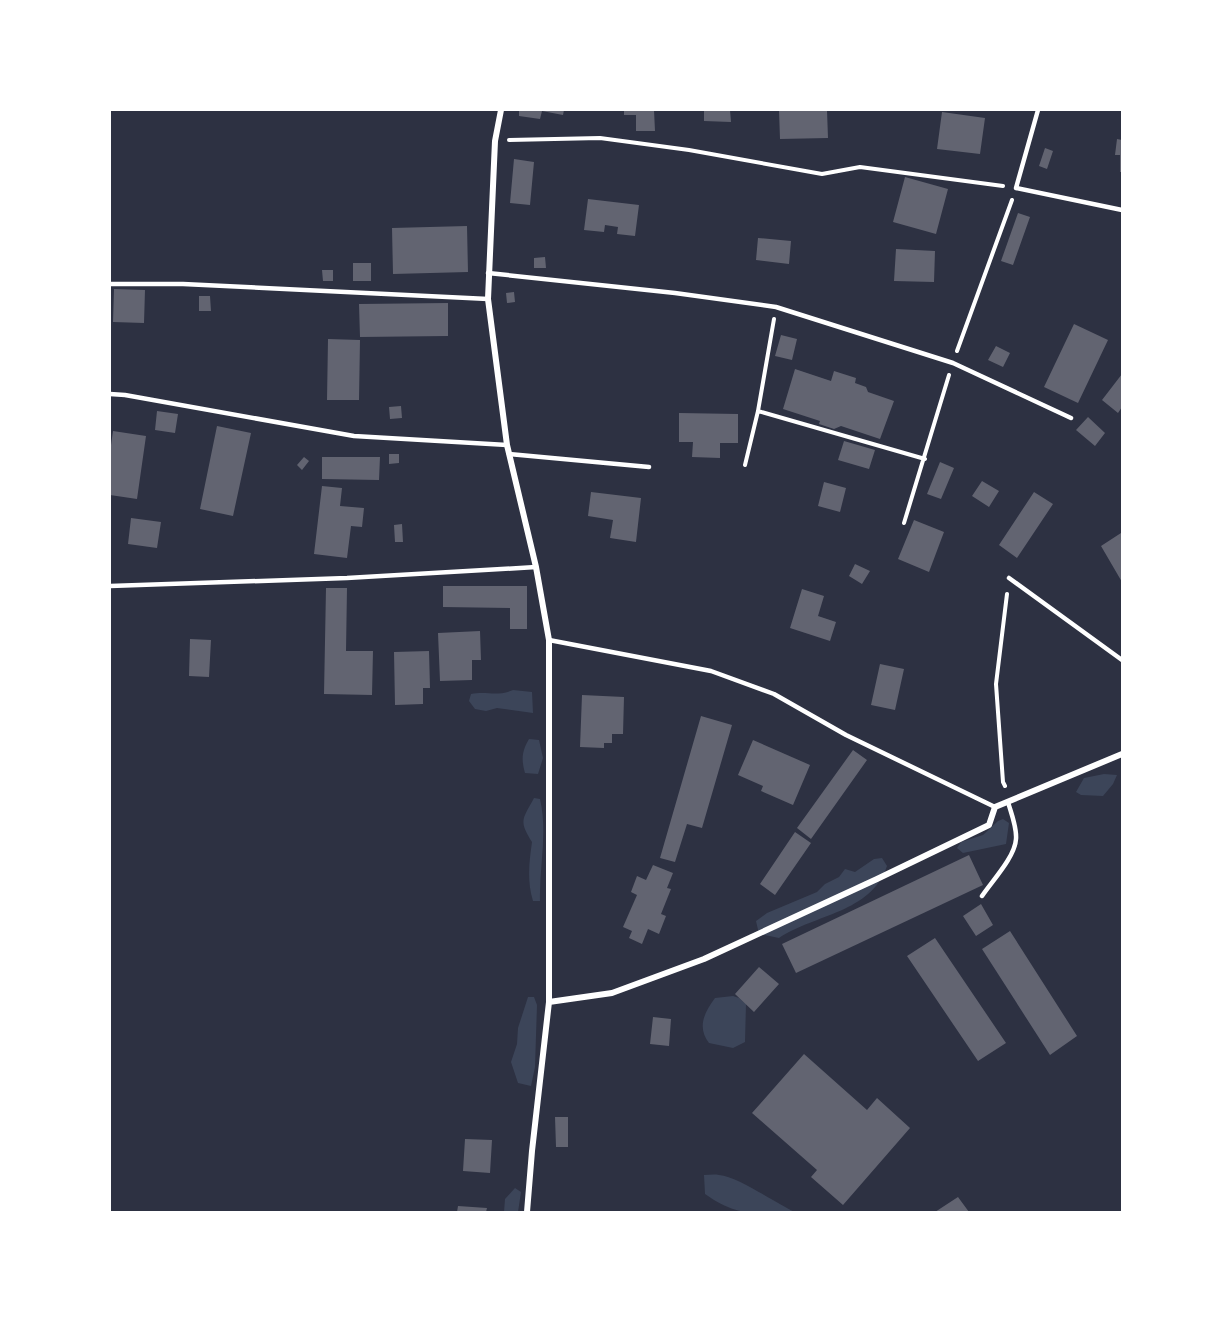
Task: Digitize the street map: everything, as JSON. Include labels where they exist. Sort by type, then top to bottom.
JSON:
[{"type":"street","points":[[501,110],[495,141],[488,299],[508,454],[536,567],[549,640],[549,1002],[527,1212]]},
{"type":"street","points":[[549,1002],[612,993],[704,959],[989,825],[995,807],[1122,754]]},
{"type":"lane","points":[[1038,110],[1016,188],[1122,210]]},
{"type":"lane","points":[[488,273],[675,293],[776,307],[953,363],[1071,418]]},
{"type":"lane","points":[[110,284],[183,284],[488,299]]},
{"type":"lane","points":[[110,394],[354,436],[507,445]]},
{"type":"lane","points":[[508,454],[650,467]]},
{"type":"lane","points":[[110,586],[335,578],[536,567]]},
{"type":"lane","points":[[1010,578],[1122,660]]},
{"type":"lane","points":[[549,640],[711,671],[774,694],[846,735],[995,807]]},
{"type":"lane","points":[[982,896],[1004,867],[1016,843],[1010,801]]},
{"type":"path","points":[[495,141],[600,138],[689,150],[822,174],[860,167],[1016,188],[953,363],[904,523]]},
{"type":"path","points":[[745,465],[758,411],[776,307]]},
{"type":"path","points":[[758,411],[925,459]]},
{"type":"path","points":[[1010,578],[1002,619],[996,684],[1003,782],[1010,801]]},
{"type":"shaded area","points":[[513,690],[532,692],[533,713],[497,708],[486,711],[475,709],[469,701],[471,694],[502,693]]},
{"type":"shaded area","points":[[529,739],[539,740],[543,758],[538,774],[525,773],[523,755]]},
{"type":"shaded area","points":[[1104,774],[1117,775],[1103,796],[1081,795],[1076,792],[1084,778]]},
{"type":"shaded area","points":[[534,798],[540,799],[543,824],[540,901],[533,901],[531,894],[529,872],[532,842],[524,824],[525,815]]},
{"type":"shaded area","points":[[1003,819],[1009,823],[1006,844],[963,853],[957,848],[961,842],[983,835]]},
{"type":"shaded area","points":[[882,858],[887,866],[879,882],[855,903],[779,938],[759,934],[756,921],[767,913],[817,892],[825,884],[839,877],[845,869],[855,872],[874,859]]},
{"type":"shaded area","points":[[733,996],[746,1004],[745,1042],[733,1048],[709,1043],[703,1031],[703,1020],[708,1009],[715,998]]},
{"type":"shaded area","points":[[528,997],[534,997],[537,1005],[535,1067],[531,1086],[518,1083],[511,1062],[517,1044],[518,1028]]},
{"type":"shaded area","points":[[704,1175],[719,1175],[736,1180],[795,1212],[758,1213],[738,1211],[728,1207],[705,1194]]},
{"type":"shaded area","points":[[515,1188],[521,1192],[518,1212],[504,1212],[505,1199]]},
{"type":"building","points":[[519,110],[564,110],[563,115],[542,111],[540,119],[519,116]]},
{"type":"building","points":[[624,110],[654,110],[655,131],[636,131],[636,115],[624,115]]},
{"type":"building","points":[[704,110],[730,110],[731,122],[704,121]]},
{"type":"building","points":[[779,110],[827,110],[828,138],[780,139]]},
{"type":"building","points":[[942,112],[985,118],[980,154],[937,149]]},
{"type":"building","points":[[1117,139],[1122,140],[1122,172],[1120,172],[1120,155],[1115,155]]},
{"type":"building","points":[[1045,148],[1053,151],[1047,169],[1039,166]]},
{"type":"building","points":[[514,159],[534,162],[530,205],[510,203]]},
{"type":"building","points":[[905,177],[948,189],[936,234],[893,222]]},
{"type":"building","points":[[588,199],[639,205],[635,236],[617,234],[618,227],[605,225],[604,232],[584,230]]},
{"type":"building","points":[[1018,213],[1030,217],[1013,265],[1001,261]]},
{"type":"building","points":[[467,226],[468,272],[393,274],[392,228]]},
{"type":"building","points":[[758,238],[791,241],[789,264],[756,260]]},
{"type":"building","points":[[896,249],[935,251],[934,282],[894,281]]},
{"type":"building","points":[[545,257],[546,268],[534,268],[534,258]]},
{"type":"building","points":[[353,263],[371,263],[371,281],[353,281]]},
{"type":"building","points":[[322,270],[333,270],[333,281],[323,281]]},
{"type":"building","points":[[114,289],[145,290],[144,323],[113,322]]},
{"type":"building","points":[[514,292],[515,302],[507,303],[506,293]]},
{"type":"building","points":[[199,296],[210,296],[211,311],[199,311]]},
{"type":"building","points":[[448,303],[448,336],[360,337],[359,304]]},
{"type":"building","points":[[1074,324],[1108,340],[1078,403],[1044,387]]},
{"type":"building","points":[[781,335],[797,339],[792,360],[775,356]]},
{"type":"building","points":[[328,339],[360,340],[359,400],[327,400]]},
{"type":"building","points":[[996,346],[1010,353],[1003,367],[988,360]]},
{"type":"building","points":[[795,369],[831,381],[834,371],[856,378],[855,383],[866,387],[868,392],[894,401],[880,439],[841,426],[834,429],[819,424],[820,421],[783,409]]},
{"type":"building","points":[[1122,374],[1122,407],[1118,413],[1102,400]]},
{"type":"building","points":[[401,406],[402,418],[390,419],[389,407]]},
{"type":"building","points":[[157,411],[178,414],[175,433],[155,430]]},
{"type":"building","points":[[679,413],[738,414],[738,443],[720,443],[720,458],[692,457],[693,442],[679,442]]},
{"type":"building","points":[[1088,417],[1105,433],[1095,446],[1076,430]]},
{"type":"building","points":[[217,426],[251,433],[233,516],[200,509]]},
{"type":"building","points":[[113,431],[146,436],[137,499],[110,495],[110,452]]},
{"type":"building","points":[[844,441],[875,450],[869,469],[838,460]]},
{"type":"building","points":[[389,454],[399,454],[399,463],[389,464]]},
{"type":"building","points":[[304,457],[309,461],[302,470],[297,465]]},
{"type":"building","points":[[322,457],[380,457],[379,480],[322,479]]},
{"type":"building","points":[[940,462],[954,468],[941,499],[927,494]]},
{"type":"building","points":[[982,481],[999,491],[989,507],[972,496]]},
{"type":"building","points":[[824,482],[846,488],[840,512],[818,506]]},
{"type":"building","points":[[322,486],[342,488],[340,506],[364,508],[362,527],[351,526],[347,558],[314,554]]},
{"type":"building","points":[[591,492],[641,498],[636,542],[610,538],[613,520],[588,516]]},
{"type":"building","points":[[1034,492],[1053,504],[1017,558],[999,545]]},
{"type":"building","points":[[131,518],[161,522],[157,548],[128,544]]},
{"type":"building","points":[[914,520],[944,532],[929,572],[898,559]]},
{"type":"building","points":[[402,524],[403,542],[395,542],[394,525]]},
{"type":"building","points":[[1121,533],[1122,536],[1122,582],[1101,546]]},
{"type":"building","points":[[855,564],[870,571],[862,584],[849,576]]},
{"type":"building","points":[[443,586],[527,586],[527,629],[510,629],[510,608],[443,607]]},
{"type":"building","points":[[326,588],[347,588],[346,651],[373,651],[372,695],[324,694]]},
{"type":"building","points":[[802,589],[824,596],[818,616],[836,622],[830,641],[790,628]]},
{"type":"building","points":[[480,631],[481,660],[472,660],[472,680],[440,681],[438,633]]},
{"type":"building","points":[[190,639],[211,640],[209,677],[189,676]]},
{"type":"building","points":[[429,651],[430,688],[423,688],[423,704],[395,705],[394,652]]},
{"type":"building","points":[[880,664],[904,669],[895,710],[871,705]]},
{"type":"building","points":[[582,695],[624,697],[623,734],[612,734],[612,743],[604,743],[604,748],[580,747]]},
{"type":"building","points":[[701,716],[732,725],[702,828],[687,824],[675,862],[660,858]]},
{"type":"building","points":[[753,740],[810,765],[793,805],[761,791],[763,786],[738,775]]},
{"type":"building","points":[[853,750],[867,760],[811,839],[797,828]]},
{"type":"building","points":[[795,832],[811,843],[775,895],[760,884]]},
{"type":"building","points":[[969,855],[983,885],[796,973],[782,944]]},
{"type":"building","points":[[653,865],[673,873],[667,888],[671,889],[661,914],[666,916],[659,934],[648,929],[642,944],[629,938],[632,931],[623,927],[637,895],[631,892],[637,876],[646,880]]},
{"type":"building","points":[[981,904],[993,925],[976,936],[963,916]]},
{"type":"building","points":[[1010,931],[1077,1036],[1050,1055],[982,949]]},
{"type":"building","points":[[935,938],[1006,1043],[978,1061],[907,956]]},
{"type":"building","points":[[759,967],[779,984],[754,1012],[735,994]]},
{"type":"building","points":[[653,1017],[671,1019],[669,1046],[650,1044]]},
{"type":"building","points":[[804,1054],[867,1110],[877,1098],[910,1128],[843,1205],[811,1177],[817,1170],[752,1113]]},
{"type":"building","points":[[555,1117],[568,1117],[568,1147],[556,1147]]},
{"type":"building","points":[[465,1139],[492,1140],[490,1173],[463,1171]]},
{"type":"building","points":[[958,1197],[969,1212],[935,1212]]},
{"type":"building","points":[[458,1206],[487,1208],[486,1212],[457,1212]]}]
